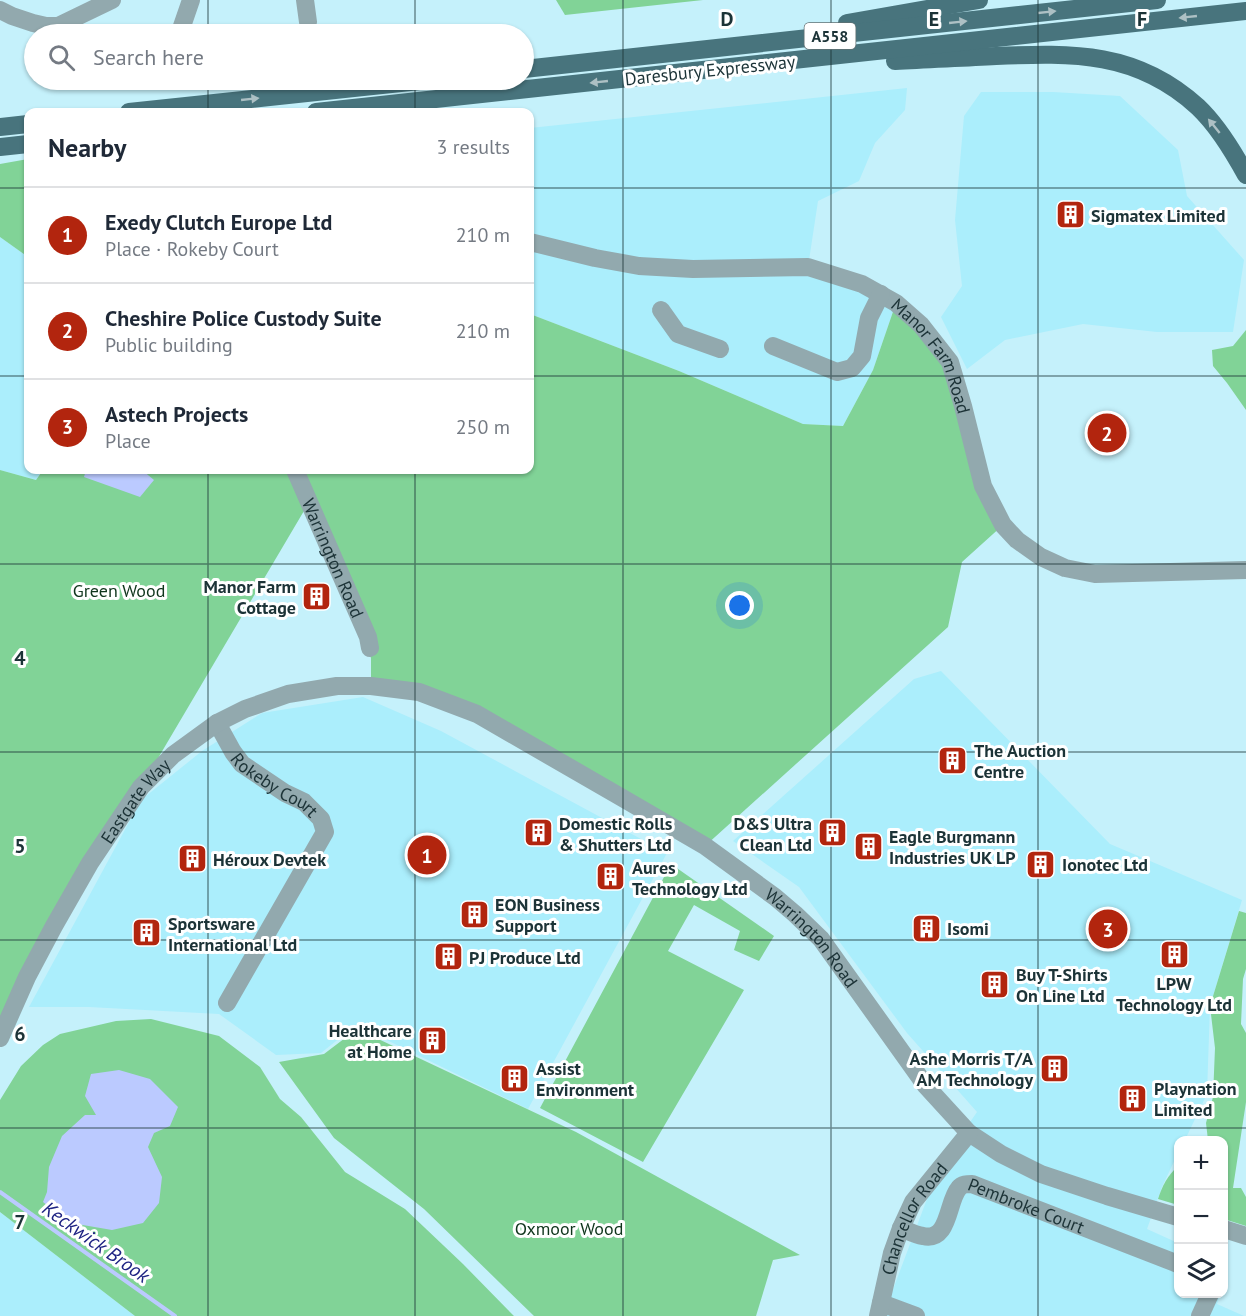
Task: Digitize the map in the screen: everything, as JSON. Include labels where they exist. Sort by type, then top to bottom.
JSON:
[{"type":"main road","points":[[671,53],[979,0]]},
{"type":"main road","name":"Daresbury Expressway","points":[[534,68],[1156,0]]},
{"type":"main road","name":"Daresbury Expressway","points":[[534,89],[1246,11]]},
{"type":"main road","points":[[762,64],[848,63],[1053,54],[1096,57],[1125,64],[1177,90],[1199,108],[1216,128],[1246,175]]},
{"type":"main road","points":[[166,108],[335,90]]},
{"type":"main road","name":"Daresbury Expressway","points":[[353,108],[520,90]]},
{"type":"main road","points":[[0,127],[24,124]]},
{"type":"main road","points":[[0,147],[24,144]]},
{"type":"street","points":[[62,24],[112,0]]},
{"type":"street","points":[[183,24],[191,0]]},
{"type":"street","points":[[305,0],[308,22]]},
{"type":"street","points":[[0,10],[37,24]]},
{"type":"street","name":"Manor Farm Road","points":[[534,243],[639,266],[693,269],[808,267],[862,284],[896,303],[921,325],[950,362],[983,486],[1003,525],[1017,540],[1041,557],[1065,568],[1095,574],[1246,570]]},
{"type":"street","points":[[773,346],[837,372],[852,369],[862,356],[869,318],[881,294]]},
{"type":"street","points":[[661,310],[678,334],[720,349]]},
{"type":"street","name":"Warrington Road","points":[[297,474],[368,637],[370,648]]},
{"type":"street","name":"Eastgate Way","points":[[0,1038],[27,977],[90,863],[141,787],[174,755],[217,723],[245,709],[288,694],[337,686],[371,686]]},
{"type":"street","name":"Warrington Road","points":[[371,686],[419,692],[477,714],[705,846],[795,914],[821,939],[926,1086],[969,1133],[1001,1154],[1041,1174],[1174,1215]]},
{"type":"street","name":"Rokeby Court","points":[[217,723],[232,752],[242,764],[285,793],[304,802],[321,819],[325,832],[227,1003]]},
{"type":"street","name":"Chancellor Road","points":[[880,1310],[892,1253],[912,1202],[969,1133]]},
{"type":"street","name":"Pembroke Court","points":[[901,1228],[924,1237],[932,1236],[944,1227],[957,1189],[964,1184],[972,1184],[1174,1262]]},
{"type":"street","points":[[1228,1230],[1246,1236]]},
{"type":"street","points":[[1200,1316],[1207,1298]]},
{"type":"street","points":[[880,1310],[916,1316]]},
{"type":"shaded area","points":[[907,88],[905,110],[875,143],[859,181],[818,201],[808,267],[896,303],[873,370],[843,426],[803,424],[679,371],[534,316],[534,128]]},
{"type":"shaded area","points":[[981,92],[1053,92],[1120,96],[1178,150],[1187,196],[1244,260],[1233,332],[1157,332],[1083,324],[1005,340],[967,369],[941,317],[962,286],[955,220],[964,116]]},
{"type":"shaded area","points":[[0,237],[24,254],[24,474],[40,474],[36,480],[0,470]]},
{"type":"shaded area","points":[[85,474],[147,474],[154,480],[140,497],[84,477]]},
{"type":"shaded area","points":[[941,671],[1110,844],[1242,900],[1210,1006],[1207,1094],[1187,1136],[1174,1136],[1174,1162],[1147,1229],[1174,1241],[1174,1298],[1219,1298],[1217,1304],[1244,1316],[883,1316],[939,1167],[977,1112],[907,1033],[799,887],[733,841],[914,679]]},
{"type":"shaded area","points":[[363,697],[441,731],[667,853],[528,1109],[356,1025],[321,1053],[276,1055],[219,1014],[89,1007],[29,1007],[141,800],[202,751],[262,713]]},
{"type":"shaded area","points":[[119,1070],[150,1079],[178,1107],[170,1126],[154,1133],[148,1147],[162,1177],[159,1203],[143,1223],[112,1230],[77,1224],[59,1215],[43,1202],[47,1192],[49,1167],[62,1136],[85,1115],[96,1115],[85,1096],[91,1074]]},
{"type":"shaded area","points":[[0,1212],[135,1316],[0,1316]]},
{"type":"green space","points":[[556,0],[703,0],[565,15]]},
{"type":"green space","points":[[24,160],[24,254],[0,237],[0,164]]},
{"type":"green space","name":"Green Wood","points":[[896,303],[950,362],[1003,525],[962,562],[948,627],[705,846],[477,714],[371,686],[371,658],[311,499],[141,787],[0,1038],[0,470],[36,480],[40,474],[534,474],[534,316],[679,371],[803,424],[843,426],[873,370]]},
{"type":"green space","points":[[1246,330],[1246,410],[1213,366],[1212,350],[1233,346]]},
{"type":"green space","points":[[671,864],[774,936],[759,961],[734,950],[740,931],[694,905],[668,951],[744,990],[643,1162],[540,1108]]},
{"type":"green space","points":[[1239,911],[1246,913],[1246,969],[1243,979],[1241,1024],[1246,1033],[1246,1102],[1233,1188],[1241,1188],[1246,1197],[1246,1226],[1228,1220],[1228,1136],[1208,1136],[1206,1123],[1213,1097],[1215,1048],[1210,1006]]},
{"type":"green space","points":[[151,1019],[219,1036],[260,1067],[280,1099],[301,1117],[345,1172],[405,1209],[514,1316],[135,1316],[0,1212],[0,1100],[21,1066],[43,1045],[60,1034],[116,1021]]},
{"type":"green space","name":"Oxmoor Wood","points":[[357,1029],[576,1132],[800,1255],[773,1260],[756,1316],[534,1316],[424,1209],[334,1138],[279,1062],[324,1054]]},
{"type":"green space","points":[[1174,1170],[1174,1204],[1158,1199]]},
{"type":"waterway","name":"Keckwick Brook","points":[[0,1192],[175,1316]]},
{"type":"place","name":"Sigmatex Limited","points":[[1070,215]]},
{"type":"place","name":"Cheshire Police Custody Suite","points":[[1107,433]]},
{"type":"place","name":"Manor Farm Cottage","points":[[317,596]]},
{"type":"place","name":"The Auction Centre","points":[[953,760]]},
{"type":"place","name":"Domestic Rolls & Shutters Ltd","points":[[538,833]]},
{"type":"place","name":"D&S Ultra Clean Ltd","points":[[833,833]]},
{"type":"place","name":"Eagle Burgmann Industries UK LP","points":[[868,846]]},
{"type":"place","name":"Exedy Clutch Europe Ltd","points":[[427,855]]},
{"type":"place","name":"Héroux Devtek","points":[[192,859]]},
{"type":"place","name":"Ionotec Ltd","points":[[1041,864]]},
{"type":"place","name":"Aures Technology Ltd","points":[[611,877]]},
{"type":"place","name":"EON Business Support","points":[[474,914]]},
{"type":"place","name":"Isomi","points":[[926,928]]},
{"type":"place","name":"Astech Projects","points":[[1108,929]]},
{"type":"place","name":"Sportsware International Ltd","points":[[147,933]]},
{"type":"place","name":"LPW Technology Ltd","points":[[1174,954]]},
{"type":"place","name":"PJ Produce Ltd","points":[[448,957]]},
{"type":"place","name":"Buy T-Shirts On Line Ltd","points":[[995,984]]},
{"type":"place","name":"Healthcare at Home","points":[[433,1040]]},
{"type":"place","name":"Ashe Morris T/A AM Technology","points":[[1054,1068]]},
{"type":"place","name":"Assist Environment","points":[[515,1078]]},
{"type":"place","name":"Playnation Limited","points":[[1133,1098]]}]
